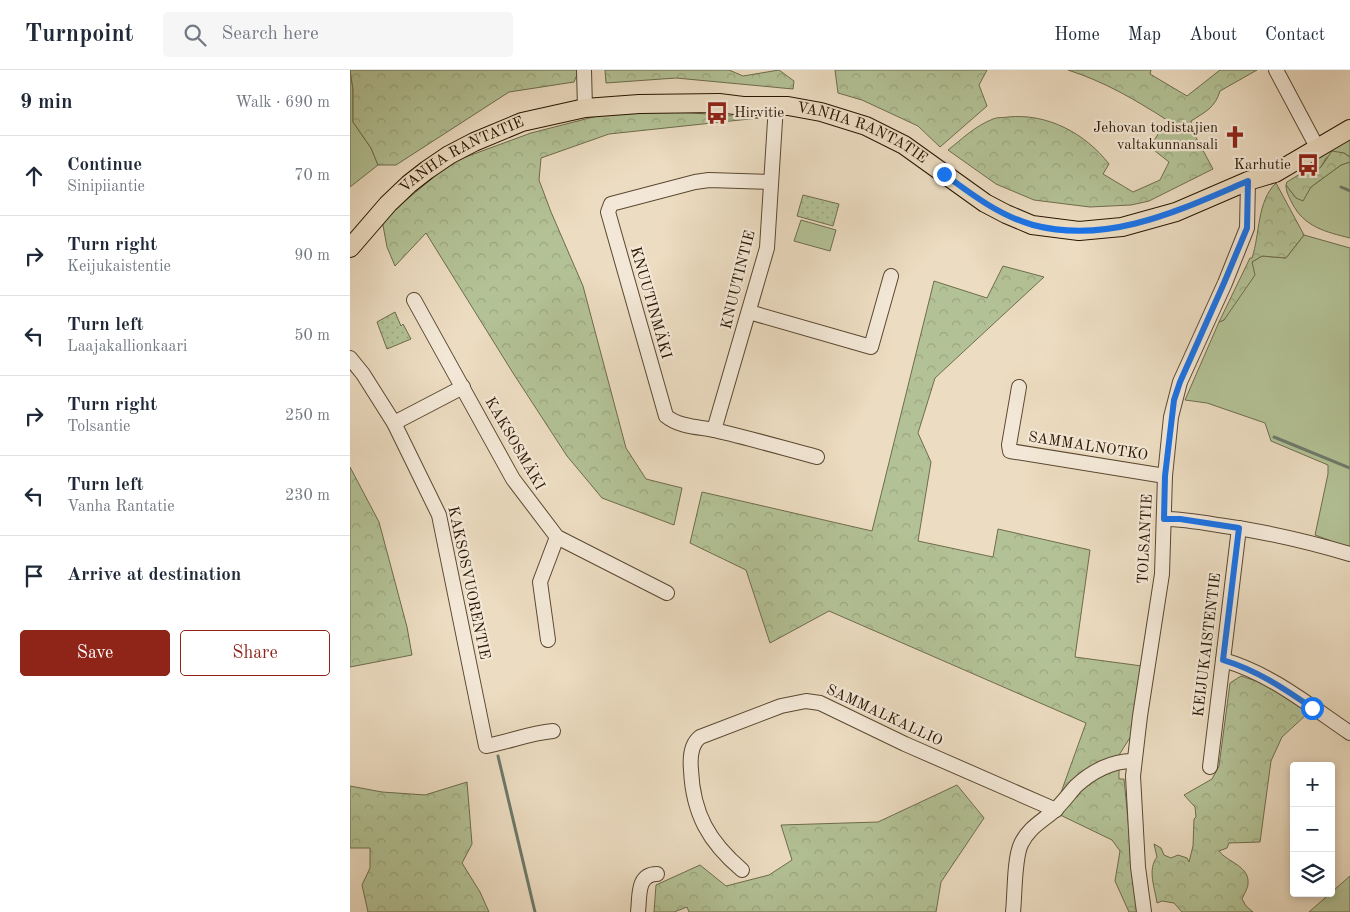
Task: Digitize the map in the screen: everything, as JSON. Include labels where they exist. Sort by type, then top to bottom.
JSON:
[{"type":"main road","name":"VANHA RANTATIE","points":[[350,248],[388,204],[409,184],[449,155],[474,142],[522,122],[560,112],[585,108],[639,104],[718,103],[743,106],[776,105],[821,112],[883,133],[931,162],[985,203],[1021,221],[1048,228],[1088,231],[1134,224],[1176,212],[1248,181],[1271,166],[1317,147],[1350,129]]},
{"type":"street","points":[[584,70],[585,108]]},
{"type":"street","points":[[1276,70],[1317,147]]},
{"type":"street","name":"KNUUTINTIE","points":[[714,430],[766,248],[769,228],[770,182],[776,105]]},
{"type":"street","name":"KNUUTINMÄKI","points":[[770,182],[709,180],[695,182],[611,204],[608,209],[666,416],[687,425],[714,430],[817,457]]},
{"type":"street","name":"TOLSANTIE","points":[[1144,912],[1138,867],[1132,790],[1134,761],[1162,574],[1165,476],[1174,400],[1180,382],[1247,228],[1248,181]]},
{"type":"street","points":[[749,312],[871,347],[891,276]]},
{"type":"street","name":"KAKSOSMÄKI","points":[[414,300],[512,479],[557,537],[667,593]]},
{"type":"street","name":"KAKSOSVUORENTIE","points":[[350,358],[363,374],[394,423],[439,516],[486,746],[553,730]]},
{"type":"street","points":[[394,423],[463,387]]},
{"type":"street","name":"SAMMALNOTKO","points":[[1019,387],[1009,446],[1010,451],[1165,476]]},
{"type":"street","points":[[1164,519],[1180,519],[1293,538],[1350,554]]},
{"type":"street","name":"KEIJUKAISTENTIE","points":[[1210,767],[1239,528]]},
{"type":"street","points":[[548,640],[540,582],[557,537]]},
{"type":"street","points":[[1223,660],[1242,666],[1266,678],[1350,733]]},
{"type":"street","name":"SAMMALKALLIO","points":[[742,870],[716,845],[696,807],[690,760],[696,741],[700,737],[781,706],[806,701],[820,703],[914,748],[1056,810]]},
{"type":"street","points":[[1013,912],[1017,856],[1020,845],[1028,832],[1056,810],[1078,785],[1108,764],[1124,760],[1134,761]]},
{"type":"street","points":[[638,912],[638,894],[642,882],[650,876],[657,874]]},
{"type":"green space","points":[[350,70],[353,89],[353,122],[371,148],[378,165],[350,187]]},
{"type":"green space","points":[[350,70],[579,70],[574,82],[509,92],[396,165],[378,165],[371,148],[353,122],[353,89]]},
{"type":"green space","points":[[605,70],[729,70],[743,76],[779,70],[794,81],[793,89],[676,78],[606,83]]},
{"type":"green space","points":[[835,70],[987,70],[979,85],[987,106],[940,147],[918,126],[862,100],[838,93]]},
{"type":"green space","points":[[1068,70],[1151,70],[1150,74],[1187,96],[1220,70],[1257,70],[1220,91],[1212,106],[1191,121],[1192,130],[1213,169],[1149,201],[1131,205],[1090,207],[1034,200],[996,184],[948,150],[975,129],[995,118],[1037,118],[1064,127],[1089,143],[1109,164],[1103,174],[1133,192],[1160,180],[1169,162],[1150,147],[1167,120],[1119,92]]},
{"type":"green space","points":[[667,111],[759,118],[609,134],[541,158],[539,180],[583,286],[626,448],[646,479],[682,488],[674,525],[602,498],[567,456],[426,233],[395,266],[387,247],[382,220],[452,162],[531,133],[605,114]]},
{"type":"green space","points":[[1350,135],[1350,157],[1344,153],[1326,158],[1321,167],[1313,173],[1303,172],[1315,167],[1321,152]]},
{"type":"green space","points":[[1332,151],[1344,153],[1350,157],[1350,162],[1341,165],[1311,187],[1303,201],[1296,198],[1286,185],[1287,182],[1303,172],[1313,173],[1321,167]]},
{"type":"green space","points":[[1350,162],[1350,238],[1324,231],[1309,223],[1292,203],[1286,185],[1296,198],[1341,165]]},
{"type":"green space","points":[[1276,183],[1304,235],[1286,258],[1262,256],[1252,262],[1255,275],[1224,320],[1219,322],[1250,258],[1252,258],[1262,208],[1270,190]]},
{"type":"green space","points":[[803,195],[839,204],[833,226],[797,216]]},
{"type":"green space","points":[[801,220],[836,230],[830,251],[794,241]]},
{"type":"green space","points":[[1304,235],[1350,248],[1350,548],[1315,535],[1328,474],[1328,465],[1271,441],[1265,423],[1207,403],[1185,400],[1219,322],[1224,320],[1252,262],[1262,256],[1286,258]]},
{"type":"green space","points":[[1003,266],[1044,277],[935,378],[918,433],[931,462],[918,541],[993,557],[998,529],[1090,550],[1075,657],[1142,666],[1131,736],[1119,755],[1119,779],[1124,779],[1137,912],[1129,912],[1115,881],[1120,851],[1112,840],[1054,812],[1086,723],[829,611],[770,643],[746,570],[690,543],[702,492],[872,531],[934,281],[987,298]]},
{"type":"green space","points":[[395,312],[401,326],[403,324],[411,339],[387,349],[377,322]]},
{"type":"green space","points":[[350,467],[379,522],[407,627],[412,655],[350,667]]},
{"type":"green space","points":[[1241,676],[1269,685],[1288,694],[1296,699],[1307,714],[1282,737],[1271,761],[1260,842],[1229,843],[1227,848],[1219,851],[1242,869],[1248,878],[1248,886],[1242,899],[1253,912],[1182,912],[1174,903],[1162,901],[1157,903],[1152,873],[1157,857],[1154,844],[1161,848],[1164,855],[1171,858],[1178,855],[1187,858],[1189,862],[1193,846],[1194,819],[1196,817],[1195,807],[1184,795],[1212,779],[1219,766],[1230,683]]},
{"type":"green space","points":[[467,782],[472,844],[462,863],[480,892],[489,912],[368,912],[362,885],[370,868],[370,848],[350,848],[350,786],[382,792],[425,795]]},
{"type":"green space","points":[[957,785],[984,818],[941,882],[936,912],[689,912],[687,907],[674,912],[654,912],[656,885],[700,865],[726,886],[769,875],[792,860],[781,825],[878,822]]},
{"type":"green space","points":[[1350,876],[1350,912],[1309,912],[1326,897],[1335,897],[1335,889]]},
{"type":"waterway","points":[[1341,187],[1350,191]]},
{"type":"waterway","points":[[1274,437],[1350,468]]},
{"type":"waterway","points":[[498,756],[535,912]]},
{"type":"place","name":"Hirvitie","points":[[717,113]]},
{"type":"place","name":"Jehovan todistajien valtakunnansali","points":[[1235,137]]},
{"type":"place","name":"Karhutie","points":[[1308,165]]},
{"type":"route","points":[[944,174],[985,203],[1021,221],[1048,228],[1079,231],[1096,231],[1146,221],[1176,212],[1248,181],[1247,228],[1206,325],[1192,353],[1174,400],[1165,476],[1164,519],[1180,519],[1239,528],[1223,660],[1242,666],[1266,678],[1312,708]]}]
